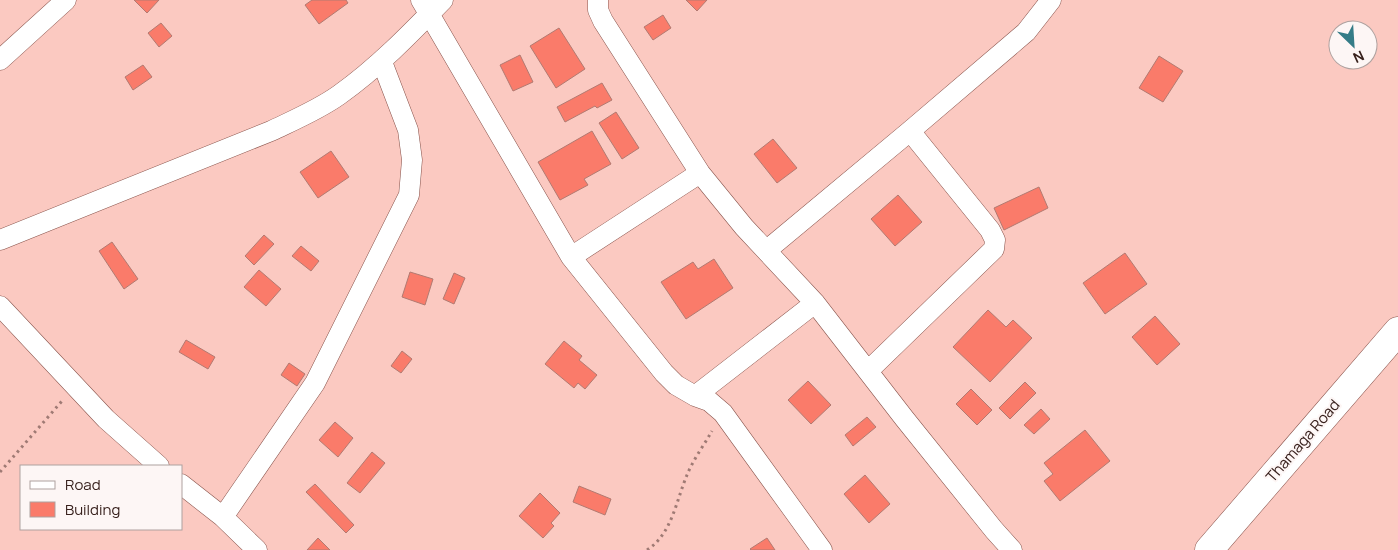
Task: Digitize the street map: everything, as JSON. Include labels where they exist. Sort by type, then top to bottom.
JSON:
[{"type":"main road","name":"Thamaga Road","points":[[1209,550],[1398,331]]},
{"type":"street","points":[[0,60],[66,0]]},
{"type":"street","points":[[598,0],[598,10],[603,21],[700,172],[744,227],[815,303],[988,523],[1012,550]]},
{"type":"street","points":[[767,250],[1026,32],[1052,0]]},
{"type":"street","points":[[0,240],[271,131],[309,113],[338,96],[382,62],[431,4],[571,257],[664,373],[676,385],[695,396],[709,401],[723,413],[822,550]]},
{"type":"street","points":[[223,517],[315,383],[409,195],[412,160],[408,130],[382,62]]},
{"type":"street","points":[[868,371],[994,249],[995,240],[990,230],[910,131]]},
{"type":"street","points":[[571,257],[700,172]]},
{"type":"street","points":[[695,396],[815,303]]},
{"type":"street","points":[[0,306],[106,420],[158,465]]},
{"type":"street","points":[[182,485],[223,517],[257,550]]},
{"type":"path","points":[[0,472],[74,386]]},
{"type":"path","points":[[647,550],[661,539],[668,526],[688,473],[723,413]]},
{"type":"building","points":[[134,0],[159,0],[147,13]]},
{"type":"building","points":[[312,0],[346,0],[348,3],[319,24],[305,5]]},
{"type":"building","points":[[686,0],[707,0],[697,11]]},
{"type":"building","points":[[663,15],[671,28],[653,40],[644,27]]},
{"type":"building","points":[[161,23],[172,36],[159,47],[148,33]]},
{"type":"building","points":[[559,28],[585,69],[556,88],[530,46]]},
{"type":"building","points":[[520,55],[533,82],[513,91],[500,65]]},
{"type":"building","points":[[1159,56],[1183,71],[1163,102],[1139,88]]},
{"type":"building","points":[[143,65],[152,77],[133,90],[125,77]]},
{"type":"building","points":[[602,83],[612,100],[597,108],[595,106],[565,122],[557,107]]},
{"type":"building","points":[[616,112],[639,148],[622,159],[599,123]]},
{"type":"building","points":[[592,131],[611,164],[584,179],[588,185],[560,200],[538,162]]},
{"type":"building","points":[[773,139],[797,168],[777,183],[754,154]]},
{"type":"building","points":[[331,151],[349,177],[318,198],[300,172]]},
{"type":"building","points":[[1039,187],[1048,208],[1004,230],[994,208]]},
{"type":"building","points":[[898,195],[922,222],[895,246],[871,219]]},
{"type":"building","points":[[264,235],[274,244],[254,265],[245,256]]},
{"type":"building","points":[[112,242],[138,279],[124,289],[99,251]]},
{"type":"building","points":[[301,246],[319,261],[311,271],[292,256]]},
{"type":"building","points":[[1125,253],[1147,284],[1105,314],[1083,283]]},
{"type":"building","points":[[714,259],[733,288],[686,319],[661,282],[693,262],[698,269]]},
{"type":"building","points":[[259,270],[281,289],[266,306],[244,287]]},
{"type":"building","points":[[410,272],[433,279],[425,305],[402,297]]},
{"type":"building","points":[[454,273],[465,278],[454,304],[443,299]]},
{"type":"building","points":[[988,310],[1006,327],[1013,320],[1032,338],[990,382],[953,347]]},
{"type":"building","points":[[1155,316],[1180,344],[1157,365],[1132,337]]},
{"type":"building","points":[[186,340],[215,357],[208,369],[179,352]]},
{"type":"building","points":[[564,341],[582,356],[579,360],[597,375],[585,389],[578,383],[574,388],[545,364]]},
{"type":"building","points":[[402,351],[412,359],[401,373],[391,366]]},
{"type":"building","points":[[289,363],[305,374],[297,386],[281,375]]},
{"type":"building","points":[[808,381],[831,405],[811,424],[788,400]]},
{"type":"building","points":[[1025,382],[1036,393],[1010,419],[999,408]]},
{"type":"building","points":[[971,389],[992,410],[977,425],[956,404]]},
{"type":"building","points":[[1041,409],[1050,419],[1034,434],[1024,425]]},
{"type":"building","points":[[867,417],[876,427],[853,446],[845,435]]},
{"type":"building","points":[[335,422],[353,438],[338,457],[319,440]]},
{"type":"building","points":[[1085,430],[1110,461],[1060,501],[1044,481],[1053,474],[1044,463]]},
{"type":"building","points":[[372,452],[385,463],[360,493],[347,483]]},
{"type":"building","points":[[865,475],[890,504],[869,523],[844,494]]},
{"type":"building","points":[[315,484],[354,525],[346,533],[306,492]]},
{"type":"building","points":[[579,486],[611,499],[605,515],[573,502]]},
{"type":"building","points":[[540,493],[560,513],[551,523],[554,526],[543,538],[519,516]]},
{"type":"building","points":[[318,538],[330,550],[307,550]]},
{"type":"building","points":[[767,538],[775,550],[750,549]]}]
